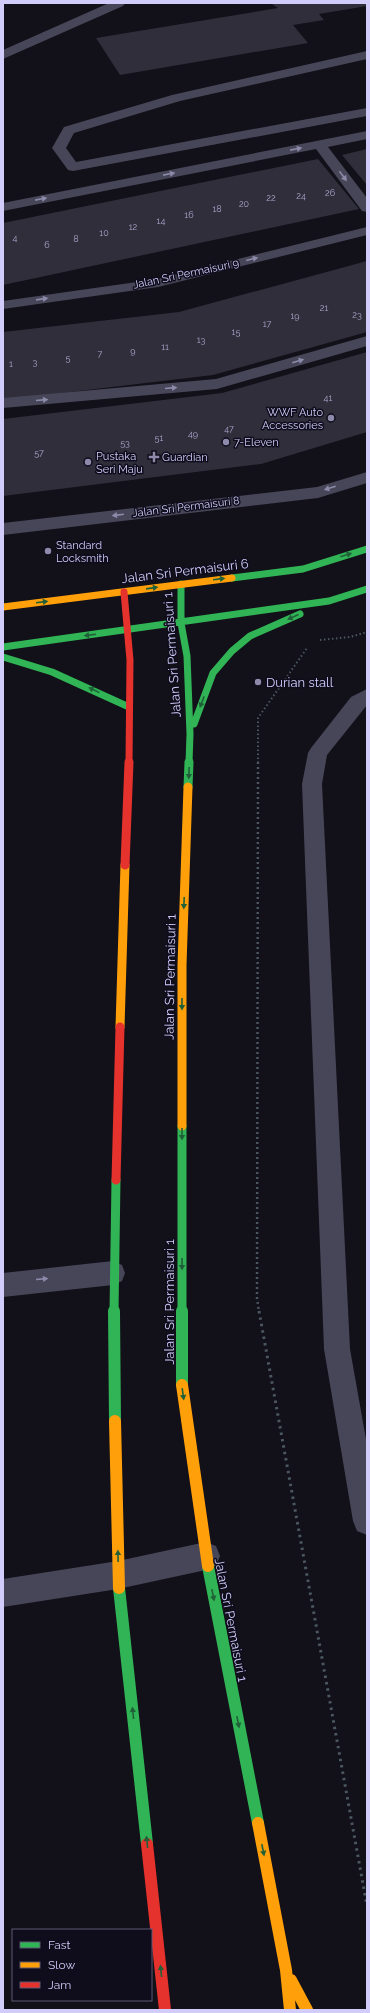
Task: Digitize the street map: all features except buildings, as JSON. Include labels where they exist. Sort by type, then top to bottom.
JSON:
[{"type":"street","points":[[3,55],[119,3]]},
{"type":"street","points":[[367,55],[177,98],[69,130],[59,148],[73,167],[367,112]]},
{"type":"street","points":[[3,207],[367,135]]},
{"type":"street","points":[[320,144],[367,208]]},
{"type":"street","name":"Jalan Sri Permaisuri 9","points":[[3,305],[158,283],[367,230]]},
{"type":"street","points":[[3,403],[217,384],[367,341]]},
{"type":"street","name":"Jalan Sri Permaisuri 8","points":[[3,529],[318,492],[367,477]]},
{"type":"street","name":"Jalan Sri Permaisuri 6","points":[[3,607],[303,569],[367,548]]},
{"type":"street","name":"Jalan Sri Permaisuri 1","points":[[180,584],[182,623],[187,656],[190,734],[182,965],[182,1387],[206,1556],[286,1970],[290,2010]]},
{"type":"street","points":[[190,734],[213,673],[232,651],[250,636],[329,601],[367,589]]},
{"type":"street","points":[[124,592],[129,630],[129,707],[113,1273],[118,1575],[165,2010]]},
{"type":"street","points":[[3,647],[182,623],[329,601]]},
{"type":"street","points":[[3,657],[25,661],[70,678],[129,707]]},
{"type":"street","points":[[367,696],[358,702],[318,753],[312,784],[337,1349],[367,1521]]},
{"type":"street","points":[[3,1284],[113,1273]]},
{"type":"street","points":[[3,1593],[118,1575],[206,1556]]},
{"type":"street","points":[[286,1970],[307,2010]]},
{"type":"path","points":[[307,647],[258,718],[257,1298],[367,1906]]},
{"type":"traffic: fast","points":[[232,578],[303,569],[367,549]]},
{"type":"traffic: fast","points":[[181,584],[181,623],[187,656],[190,734],[188,787]]},
{"type":"traffic: fast","points":[[3,647],[329,601],[367,589]]},
{"type":"traffic: fast","points":[[194,724],[213,673],[232,651],[250,636],[300,614]]},
{"type":"traffic: fast","points":[[3,657],[52,672],[129,707]]},
{"type":"traffic: fast","points":[[182,1126],[182,1385]]},
{"type":"traffic: fast","points":[[115,1421],[113,1273],[116,1180]]},
{"type":"traffic: fast","points":[[208,1566],[258,1823]]},
{"type":"traffic: fast","points":[[119,1588],[147,1844]]},
{"type":"traffic: slow","points":[[3,607],[232,578]]},
{"type":"traffic: slow","points":[[182,1126],[182,965],[188,787]]},
{"type":"traffic: slow","points":[[120,1027],[125,865]]},
{"type":"traffic: slow","points":[[182,1385],[208,1566]]},
{"type":"traffic: slow","points":[[115,1421],[119,1588]]},
{"type":"traffic: slow","points":[[258,1823],[286,1970],[290,2010]]},
{"type":"traffic: slow","points":[[291,1980],[307,2010]]},
{"type":"traffic: jam","points":[[124,592],[130,660],[130,728],[125,865]]},
{"type":"traffic: jam","points":[[116,1180],[120,1027]]},
{"type":"traffic: jam","points":[[147,1844],[165,2010]]},
{"type":"place","name":"WWF Auto Accessories","points":[[331,418]]},
{"type":"place","name":"7-Eleven","points":[[226,442]]},
{"type":"place","name":"Guardian","points":[[154,457]]},
{"type":"place","name":"Pustaka Seri Maju","points":[[88,462]]},
{"type":"place","name":"Standard Locksmith","points":[[48,551]]},
{"type":"place","name":"Durian stall","points":[[258,682]]}]
